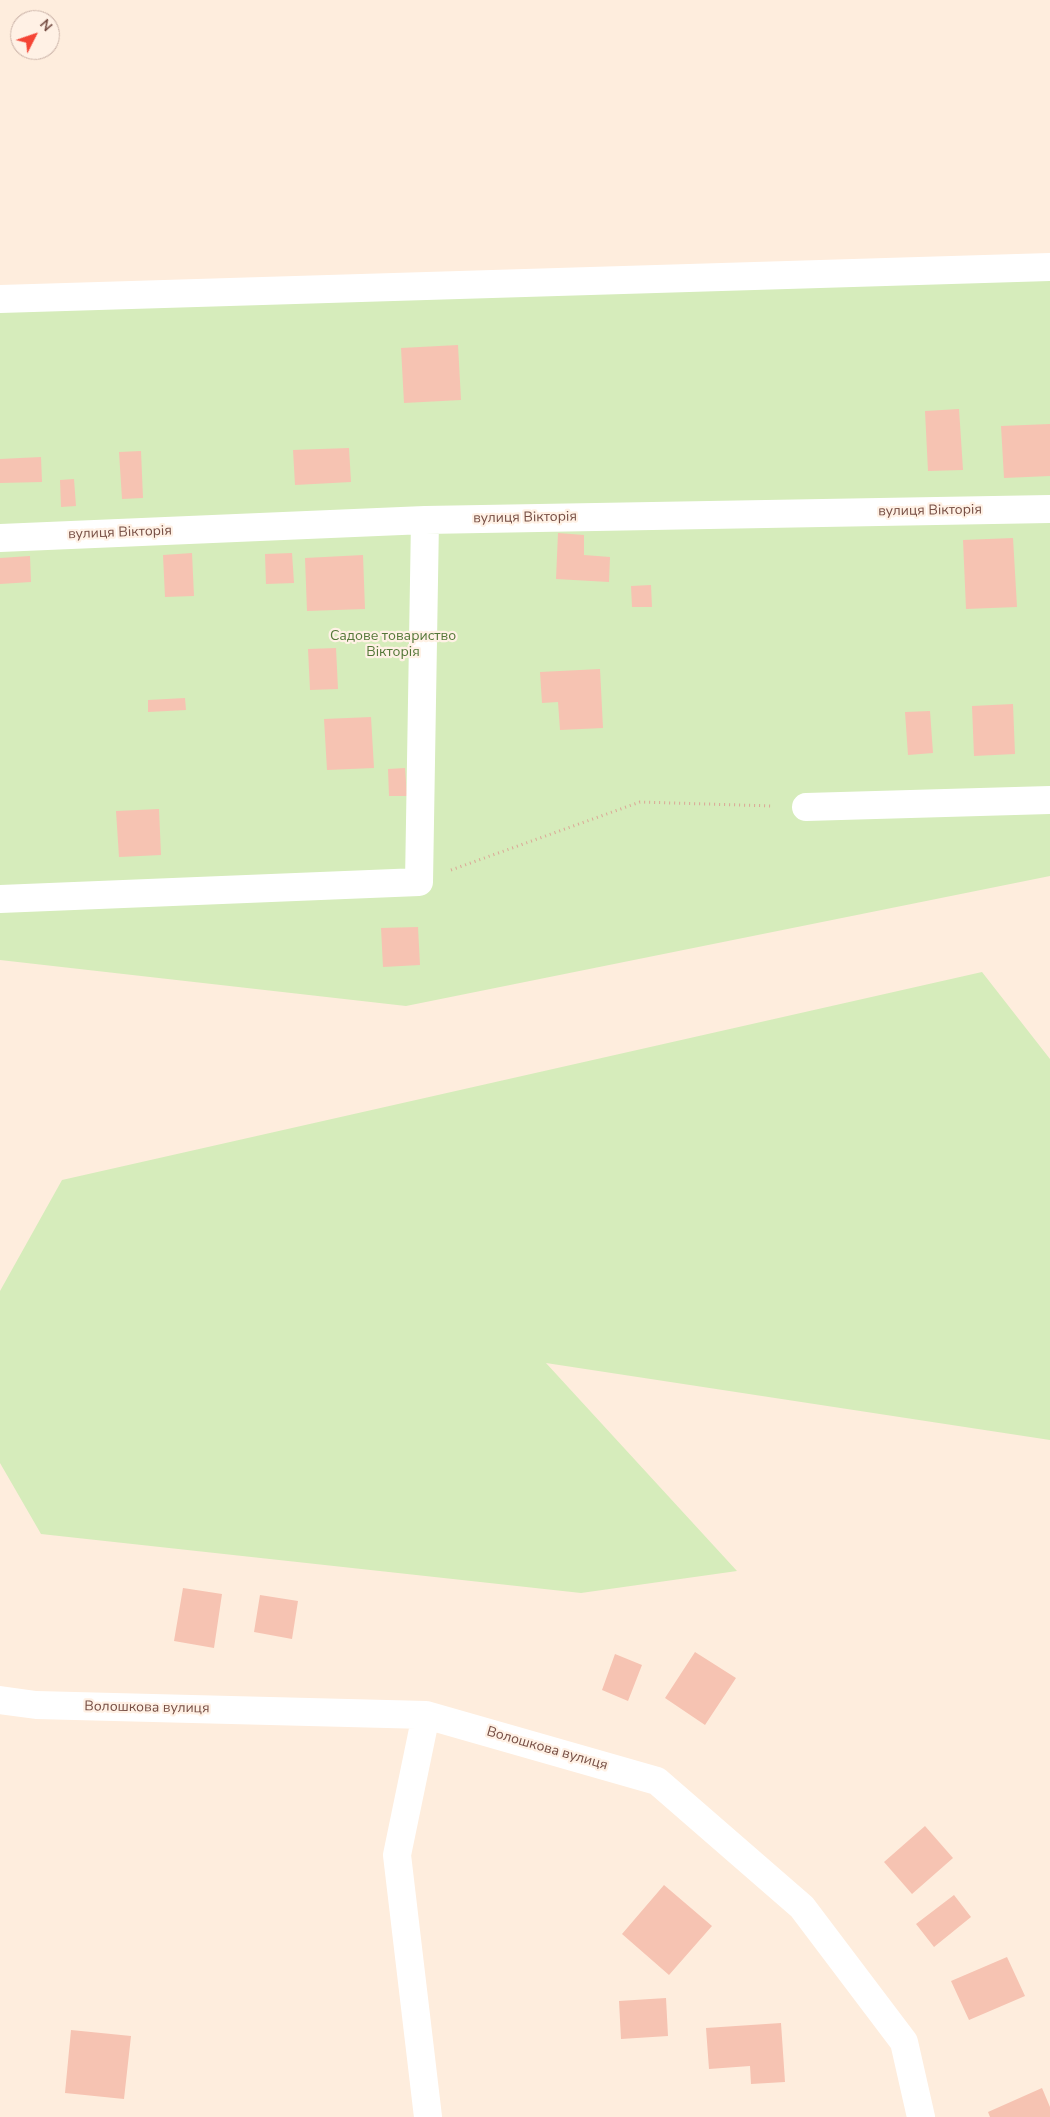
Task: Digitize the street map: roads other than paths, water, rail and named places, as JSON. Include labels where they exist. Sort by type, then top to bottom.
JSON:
[{"type":"street","points":[[0,299],[1050,267]]},
{"type":"street","name":"вулиця Вікторія","points":[[0,538],[425,520],[1050,509]]},
{"type":"street","points":[[0,898],[419,882],[425,520]]},
{"type":"street","points":[[806,807],[1050,800]]},
{"type":"street","name":"Волошкова вулиця","points":[[0,1700],[36,1706],[426,1715],[657,1781],[802,1907],[904,2042],[920,2117]]},
{"type":"street","points":[[426,1715],[397,1855],[428,2117]]},
{"type":"park label","name":"Садове товариство Вікторія","points":[[393,646]]}]
